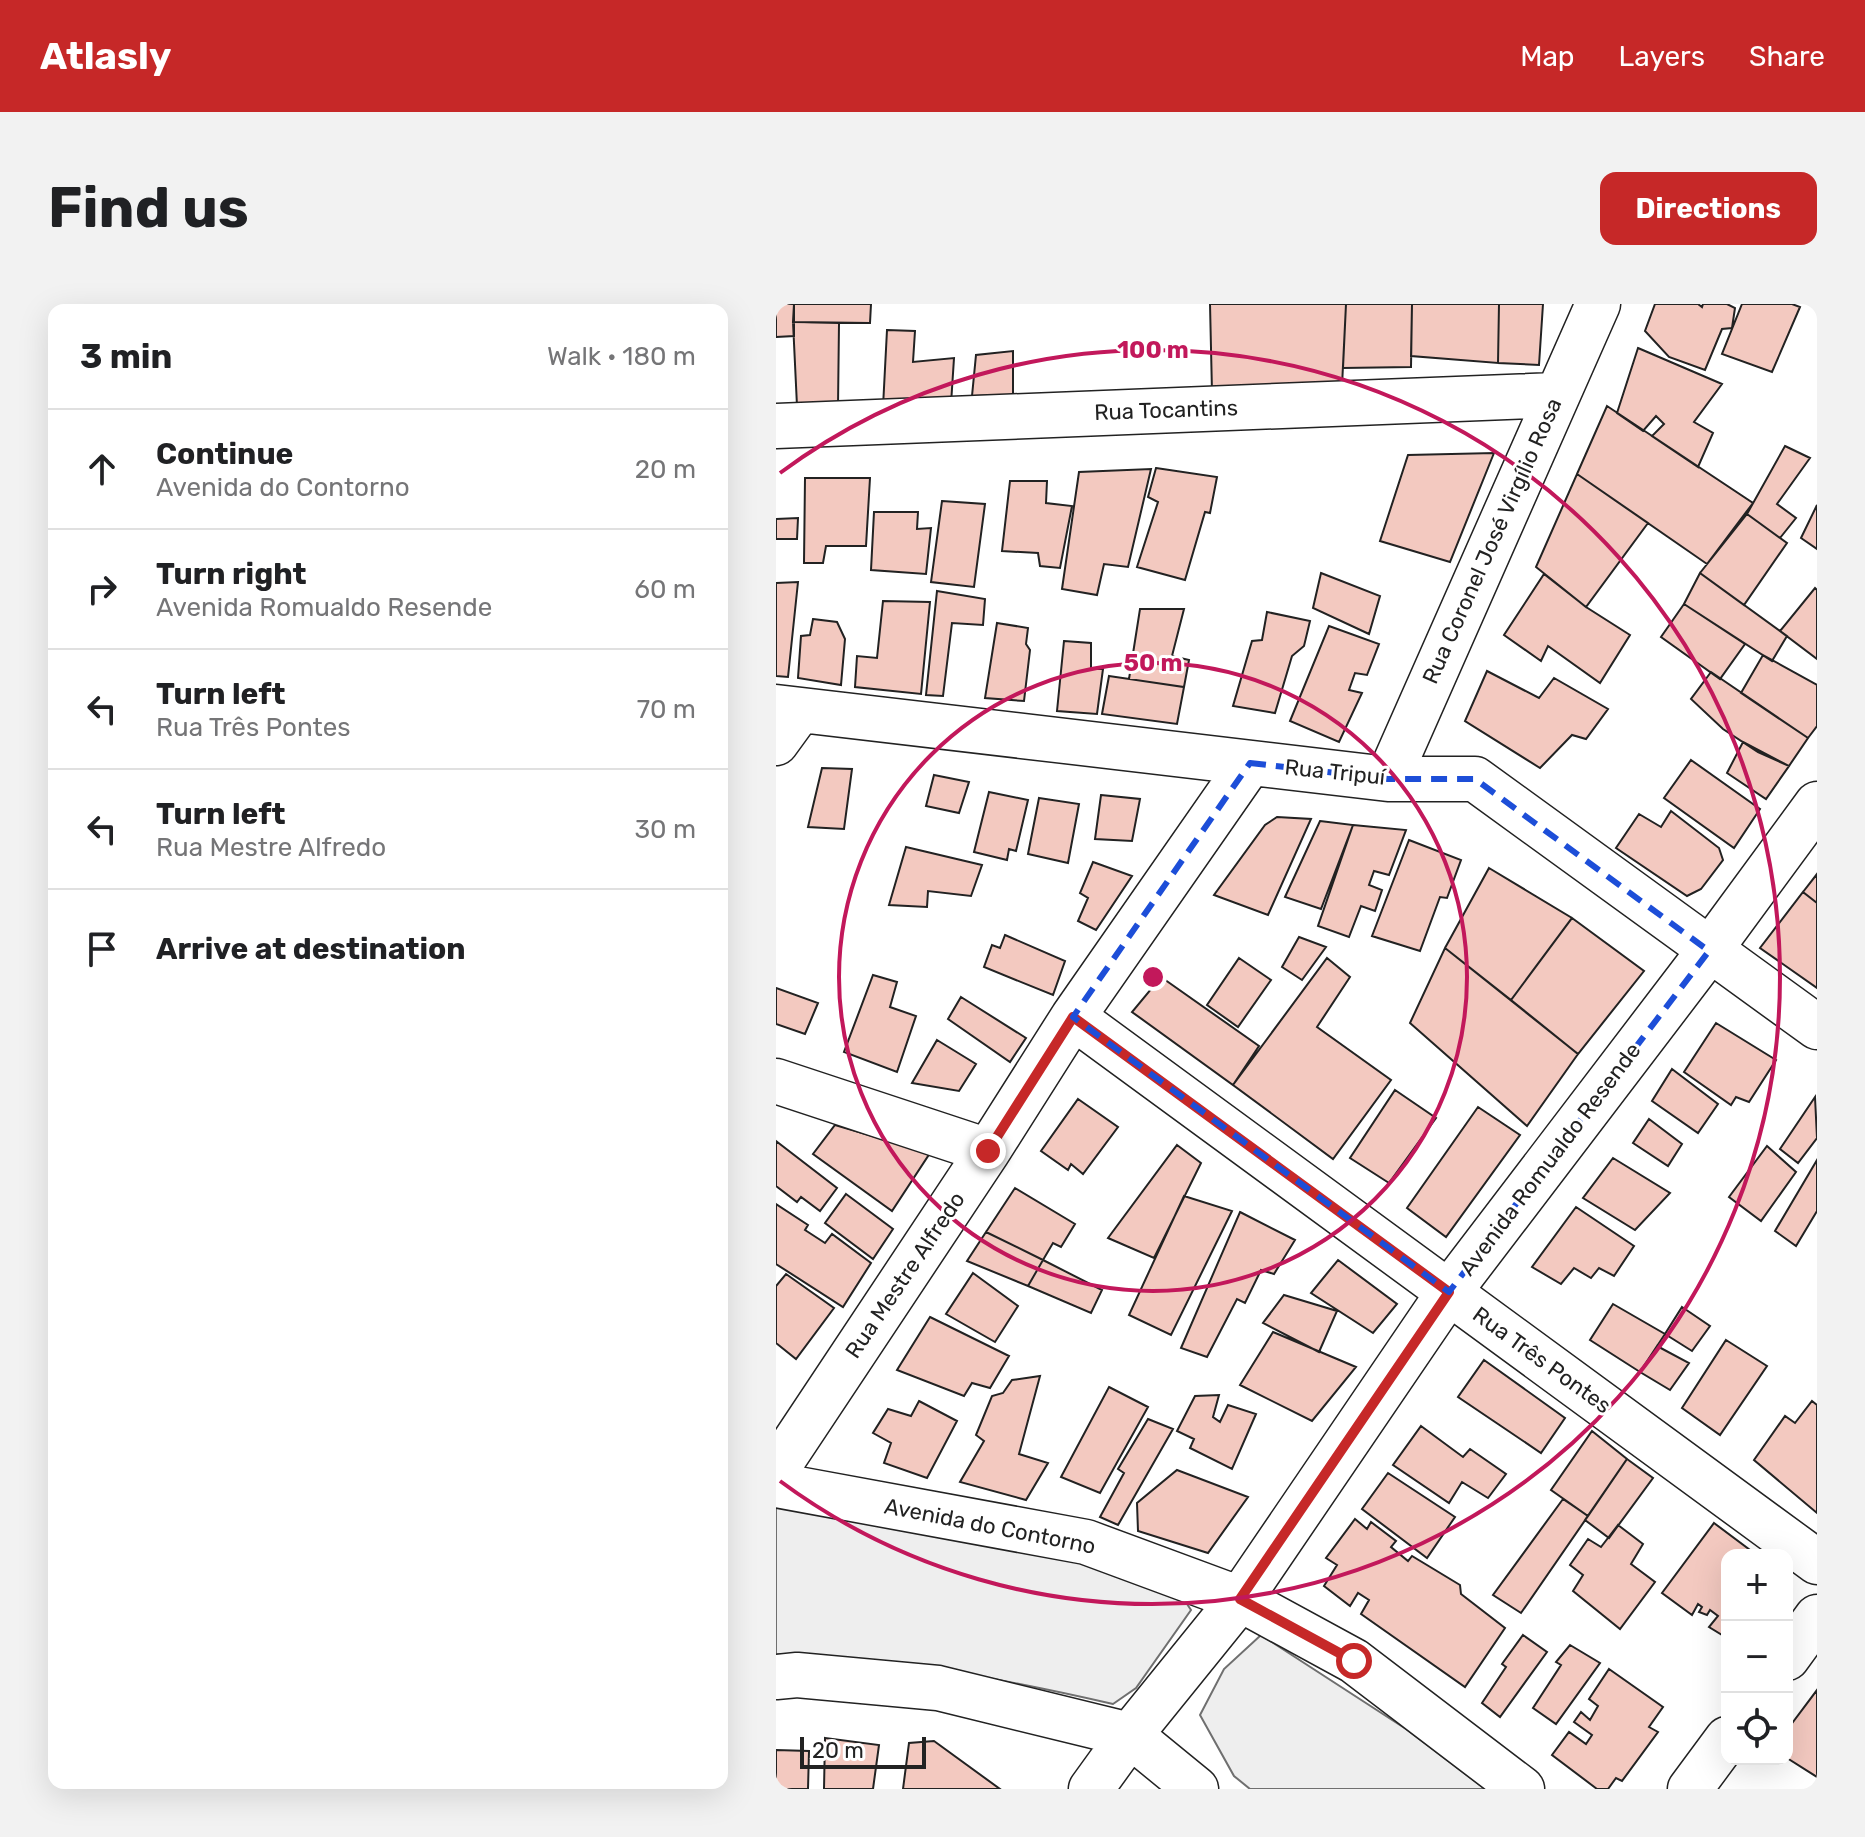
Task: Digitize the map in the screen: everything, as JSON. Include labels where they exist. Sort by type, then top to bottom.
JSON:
[{"type":"street","name":"Rua Coronel José Virgílio Rosa","points":[[1388,779],[1598,304]]},
{"type":"street","name":"Rua Tocantins","points":[[776,426],[1556,395]]},
{"type":"street","name":"Rua Tripuí","points":[[784,720],[1250,763],[1388,779],[1475,779],[1817,1027]]},
{"type":"street","name":"Rua Mestre Alfredo","points":[[776,1470],[1073,1017],[1250,763]]},
{"type":"street","name":"Avenida Romualdo Resende","points":[[1091,1789],[1130,1735],[1240,1599],[1449,1292],[1817,804]]},
{"type":"street","name":"Rua Três Pontes","points":[[1073,1017],[1817,1562]]},
{"type":"street","points":[[776,1081],[988,1151]]},
{"type":"street","name":"Avenida do Contorno","points":[[776,1485],[1086,1542],[1240,1599],[1354,1661],[1522,1789]]},
{"type":"street","points":[[1793,1650],[1817,1617]]},
{"type":"street","points":[[776,1677],[797,1675],[938,1688],[1130,1735],[1196,1789]]},
{"type":"street","points":[[1690,1789],[1721,1747]]},
{"type":"highlighted area","points":[[1250,763],[1388,779],[1475,779],[1709,951],[1449,1292],[1073,1017]]},
{"type":"shaded area","points":[[776,1504],[958,1525],[1181,1595],[1191,1610],[1136,1688],[1113,1704],[946,1671],[861,1660],[776,1654]]},
{"type":"shaded area","points":[[1261,1635],[1406,1729],[1485,1789],[1250,1789],[1234,1776],[1200,1715],[1224,1669]]},
{"type":"building","points":[[776,304],[794,304],[794,336],[776,337]]},
{"type":"building","points":[[794,304],[871,304],[870,323],[793,322]]},
{"type":"building","points":[[1210,304],[1346,304],[1342,386],[1212,392]]},
{"type":"building","points":[[1346,304],[1412,304],[1411,367],[1343,368]]},
{"type":"building","points":[[1412,304],[1499,304],[1498,363],[1411,356]]},
{"type":"building","points":[[1499,304],[1543,304],[1539,365],[1498,363]]},
{"type":"building","points":[[1655,304],[1698,304],[1702,307],[1703,304],[1727,304],[1735,308],[1732,328],[1722,329],[1705,370],[1669,357],[1645,331]]},
{"type":"building","points":[[1742,304],[1792,304],[1800,307],[1772,372],[1722,354]]},
{"type":"building","points":[[793,322],[839,323],[838,406],[797,406]]},
{"type":"building","points":[[887,330],[915,331],[913,362],[954,358],[951,404],[883,407]]},
{"type":"building","points":[[1638,348],[1722,384],[1694,422],[1713,433],[1698,467],[1652,436],[1664,424],[1656,416],[1643,431],[1617,413]]},
{"type":"building","points":[[1013,351],[1013,395],[972,396],[976,355]]},
{"type":"building","points":[[1607,406],[1753,503],[1707,564],[1577,474]]},
{"type":"building","points":[[1785,446],[1810,458],[1777,504],[1796,518],[1780,538],[1747,514]]},
{"type":"building","points":[[1494,453],[1450,562],[1380,541],[1408,455]]},
{"type":"building","points":[[1156,468],[1217,477],[1210,513],[1205,512],[1185,580],[1137,567],[1158,502],[1148,497]]},
{"type":"building","points":[[1151,469],[1128,567],[1104,564],[1097,595],[1062,589],[1079,472]]},
{"type":"building","points":[[1577,474],[1648,523],[1586,607],[1536,567]]},
{"type":"building","points":[[805,478],[870,478],[866,546],[826,546],[823,563],[804,563]]},
{"type":"building","points":[[1010,481],[1047,481],[1046,503],[1072,506],[1060,568],[1040,566],[1038,553],[1002,551]]},
{"type":"building","points":[[942,501],[985,504],[974,587],[931,582]]},
{"type":"building","points":[[1817,505],[1817,549],[1801,538]]},
{"type":"building","points":[[874,512],[918,512],[917,529],[931,528],[926,574],[871,570]]},
{"type":"building","points":[[1747,514],[1787,543],[1744,605],[1700,573]]},
{"type":"building","points":[[798,518],[797,539],[776,539],[776,519]]},
{"type":"building","points":[[1321,573],[1380,596],[1369,634],[1313,608]]},
{"type":"building","points":[[1700,573],[1787,636],[1772,661],[1684,604]]},
{"type":"building","points":[[1544,574],[1586,607],[1630,635],[1600,683],[1548,646],[1541,661],[1504,635]]},
{"type":"building","points":[[798,582],[788,677],[776,676],[776,583]]},
{"type":"building","points":[[1815,588],[1817,590],[1817,659],[1780,631]]},
{"type":"building","points":[[937,591],[985,599],[983,625],[952,623],[943,696],[926,695]]},
{"type":"building","points":[[883,601],[930,602],[921,694],[855,687],[857,656],[877,658]]},
{"type":"building","points":[[1684,604],[1745,644],[1720,679],[1661,637]]},
{"type":"building","points":[[1140,609],[1184,609],[1172,656],[1189,660],[1184,687],[1129,679]]},
{"type":"building","points":[[1267,612],[1310,621],[1304,646],[1292,656],[1275,713],[1233,706],[1252,641],[1262,640]]},
{"type":"building","points":[[813,619],[837,622],[845,639],[841,685],[798,678],[801,636],[810,635]]},
{"type":"building","points":[[997,623],[1028,628],[1026,644],[1030,650],[1024,701],[985,698]]},
{"type":"building","points":[[1329,626],[1379,644],[1367,675],[1355,673],[1349,690],[1362,693],[1339,742],[1290,721]]},
{"type":"building","points":[[1064,641],[1091,643],[1091,669],[1103,669],[1097,714],[1057,711]]},
{"type":"building","points":[[1763,655],[1817,685],[1817,726],[1808,738],[1741,693]]},
{"type":"building","points":[[1487,671],[1539,698],[1554,678],[1608,709],[1586,739],[1572,735],[1540,768],[1465,721]]},
{"type":"building","points":[[1711,672],[1808,738],[1789,766],[1758,752],[1723,729],[1691,699]]},
{"type":"building","points":[[1109,676],[1184,687],[1177,724],[1102,714]]},
{"type":"building","points":[[1743,742],[1789,766],[1766,799],[1727,773]]},
{"type":"building","points":[[1691,760],[1760,809],[1734,848],[1664,798]]},
{"type":"building","points":[[822,768],[852,769],[844,829],[808,827]]},
{"type":"building","points":[[934,775],[969,782],[959,813],[926,806]]},
{"type":"building","points":[[989,792],[1028,800],[1016,851],[1009,849],[1007,860],[974,852]]},
{"type":"building","points":[[1101,795],[1140,799],[1132,841],[1095,839]]},
{"type":"building","points":[[1039,798],[1079,804],[1068,863],[1028,854]]},
{"type":"building","points":[[1671,811],[1719,848],[1723,860],[1701,889],[1687,896],[1616,848],[1639,814],[1661,827]]},
{"type":"building","points":[[1277,817],[1311,819],[1268,915],[1214,895],[1265,825]]},
{"type":"building","points":[[1320,821],[1353,825],[1321,909],[1285,897]]},
{"type":"building","points":[[1353,825],[1406,830],[1389,875],[1374,871],[1369,885],[1382,890],[1375,911],[1361,906],[1349,937],[1318,926]]},
{"type":"building","points":[[1409,840],[1461,860],[1447,898],[1440,897],[1420,951],[1372,936]]},
{"type":"building","points":[[906,847],[982,865],[971,896],[928,891],[927,907],[889,905]]},
{"type":"building","points":[[1093,862],[1132,876],[1096,930],[1078,921],[1088,898],[1080,893]]},
{"type":"building","points":[[1489,868],[1572,918],[1511,1000],[1445,948]]},
{"type":"building","points":[[1817,874],[1817,903],[1803,892]]},
{"type":"building","points":[[1803,892],[1817,903],[1817,988],[1760,948]]},
{"type":"building","points":[[1572,918],[1644,971],[1578,1054],[1511,1000]]},
{"type":"building","points":[[1005,935],[1065,961],[1053,995],[984,967],[992,945],[1000,948]]},
{"type":"building","points":[[1299,937],[1326,947],[1302,980],[1282,967]]},
{"type":"building","points":[[1445,948],[1578,1054],[1527,1126],[1410,1023]]},
{"type":"building","points":[[1239,958],[1271,980],[1238,1027],[1207,1005]]},
{"type":"building","points":[[1327,958],[1350,977],[1317,1027],[1391,1080],[1333,1159],[1233,1085]]},
{"type":"building","points":[[873,975],[897,982],[890,1007],[916,1016],[897,1072],[844,1052]]},
{"type":"building","points":[[1161,977],[1259,1046],[1233,1085],[1132,1012]]},
{"type":"building","points":[[776,988],[818,1003],[805,1034],[776,1024]]},
{"type":"building","points":[[961,997],[1026,1038],[1010,1062],[948,1019]]},
{"type":"building","points":[[1716,1023],[1776,1060],[1749,1102],[1736,1097],[1731,1105],[1684,1072]]},
{"type":"building","points":[[937,1040],[976,1064],[959,1091],[912,1083]]},
{"type":"building","points":[[1672,1069],[1718,1104],[1698,1133],[1652,1101]]},
{"type":"building","points":[[1395,1090],[1436,1118],[1389,1183],[1350,1158]]},
{"type":"building","points":[[1815,1097],[1817,1138],[1798,1163],[1780,1149]]},
{"type":"building","points":[[1078,1099],[1118,1127],[1083,1174],[1071,1164],[1068,1170],[1041,1151]]},
{"type":"building","points":[[1478,1107],[1520,1135],[1446,1237],[1407,1208]]},
{"type":"building","points":[[1649,1119],[1682,1144],[1668,1166],[1633,1143]]},
{"type":"building","points":[[835,1125],[930,1153],[892,1211],[813,1154]]},
{"type":"building","points":[[776,1141],[837,1188],[820,1211],[801,1197],[797,1202],[776,1186]]},
{"type":"building","points":[[1177,1145],[1201,1163],[1154,1258],[1108,1238]]},
{"type":"building","points":[[1767,1146],[1796,1172],[1761,1221],[1729,1197]]},
{"type":"building","points":[[1613,1158],[1670,1193],[1635,1230],[1583,1198]]},
{"type":"building","points":[[1817,1160],[1817,1211],[1796,1246],[1775,1231]]},
{"type":"building","points":[[1015,1188],[1075,1224],[1061,1247],[1053,1243],[1043,1260],[986,1232]]},
{"type":"building","points":[[846,1194],[893,1229],[873,1259],[825,1223]]},
{"type":"building","points":[[1184,1196],[1232,1211],[1171,1335],[1129,1315]]},
{"type":"building","points":[[776,1204],[808,1225],[805,1230],[825,1243],[832,1234],[871,1263],[843,1307],[776,1264]]},
{"type":"building","points":[[1576,1207],[1634,1246],[1614,1276],[1599,1268],[1591,1278],[1574,1268],[1561,1284],[1532,1267]]},
{"type":"building","points":[[1240,1212],[1295,1240],[1274,1274],[1261,1270],[1245,1303],[1237,1299],[1207,1357],[1181,1348]]},
{"type":"building","points":[[986,1232],[1043,1260],[1028,1286],[967,1261]]},
{"type":"building","points":[[1043,1260],[1102,1290],[1091,1313],[1028,1286]]},
{"type":"building","points":[[1338,1260],[1397,1304],[1373,1333],[1311,1293]]},
{"type":"building","points":[[973,1273],[1018,1306],[995,1342],[946,1314]]},
{"type":"building","points":[[786,1274],[834,1308],[796,1359],[776,1343],[776,1286]]},
{"type":"building","points":[[1284,1295],[1337,1311],[1319,1352],[1263,1323]]},
{"type":"building","points":[[1613,1304],[1665,1334],[1640,1372],[1590,1340]]},
{"type":"building","points":[[1682,1307],[1710,1326],[1692,1351],[1665,1334]]},
{"type":"building","points":[[930,1317],[1009,1356],[990,1388],[972,1383],[964,1396],[897,1370]]},
{"type":"building","points":[[1273,1332],[1356,1367],[1312,1421],[1240,1385]]},
{"type":"building","points":[[1726,1340],[1767,1366],[1720,1435],[1682,1408]]},
{"type":"building","points":[[1657,1346],[1689,1363],[1670,1390],[1640,1372]]},
{"type":"building","points":[[1484,1360],[1565,1418],[1541,1453],[1458,1397]]},
{"type":"building","points":[[1040,1376],[1019,1454],[1048,1463],[1026,1500],[960,1482],[984,1441],[976,1435],[992,1396],[1003,1393],[1012,1380]]},
{"type":"building","points":[[1109,1387],[1148,1407],[1100,1493],[1061,1477]]},
{"type":"building","points":[[1219,1395],[1213,1417],[1220,1422],[1228,1405],[1256,1414],[1232,1469],[1190,1448],[1194,1439],[1177,1431],[1195,1396]]},
{"type":"building","points":[[919,1401],[957,1421],[927,1478],[884,1463],[891,1443],[873,1433],[888,1409],[911,1416]]},
{"type":"building","points":[[1812,1401],[1817,1405],[1817,1513],[1754,1460],[1785,1416],[1795,1423]]},
{"type":"building","points":[[1148,1419],[1173,1429],[1118,1525],[1100,1517],[1124,1473],[1118,1469]]},
{"type":"building","points":[[1421,1426],[1463,1457],[1470,1449],[1506,1474],[1488,1498],[1462,1482],[1449,1503],[1393,1465]]},
{"type":"building","points":[[1592,1431],[1627,1459],[1588,1516],[1551,1490]]},
{"type":"building","points":[[1627,1459],[1653,1478],[1609,1538],[1585,1520]]},
{"type":"building","points":[[1177,1470],[1248,1497],[1208,1553],[1138,1531],[1137,1503]]},
{"type":"building","points":[[1388,1473],[1455,1517],[1427,1558],[1362,1509]]},
{"type":"building","points":[[1563,1499],[1588,1516],[1521,1613],[1493,1595]]},
{"type":"building","points":[[1355,1519],[1367,1529],[1371,1522],[1396,1541],[1391,1547],[1408,1561],[1412,1556],[1460,1585],[1461,1594],[1505,1628],[1465,1687],[1361,1614],[1369,1600],[1358,1593],[1350,1606],[1324,1586],[1337,1565],[1326,1558]]},
{"type":"building","points":[[1714,1523],[1749,1549],[1721,1549],[1721,1634],[1709,1627],[1718,1616],[1710,1610],[1707,1615],[1699,1612],[1702,1607],[1698,1604],[1692,1615],[1662,1593]]},
{"type":"building","points":[[1618,1525],[1643,1544],[1631,1564],[1655,1582],[1620,1629],[1573,1591],[1583,1575],[1570,1565],[1588,1539],[1601,1547]]},
{"type":"building","points":[[1523,1635],[1547,1652],[1500,1717],[1482,1703],[1506,1667],[1502,1664]]},
{"type":"building","points":[[1570,1645],[1600,1663],[1556,1724],[1533,1708],[1561,1665],[1556,1662]]},
{"type":"building","points":[[1609,1669],[1663,1707],[1649,1727],[1658,1732],[1622,1781],[1616,1778],[1608,1789],[1597,1789],[1552,1755],[1569,1732],[1586,1744],[1592,1735],[1574,1722],[1581,1712],[1590,1720],[1598,1706],[1589,1699]]},
{"type":"building","points":[[1817,1690],[1817,1777],[1793,1762],[1793,1722]]},
{"type":"building","points":[[825,1738],[879,1745],[873,1789],[824,1789]]},
{"type":"building","points":[[934,1741],[1000,1789],[903,1789],[909,1743]]},
{"type":"building","points":[[776,1750],[809,1751],[808,1789],[776,1789]]},
{"type":"route","points":[[988,1151],[1073,1017],[1449,1292],[1240,1599],[1354,1661]]}]
